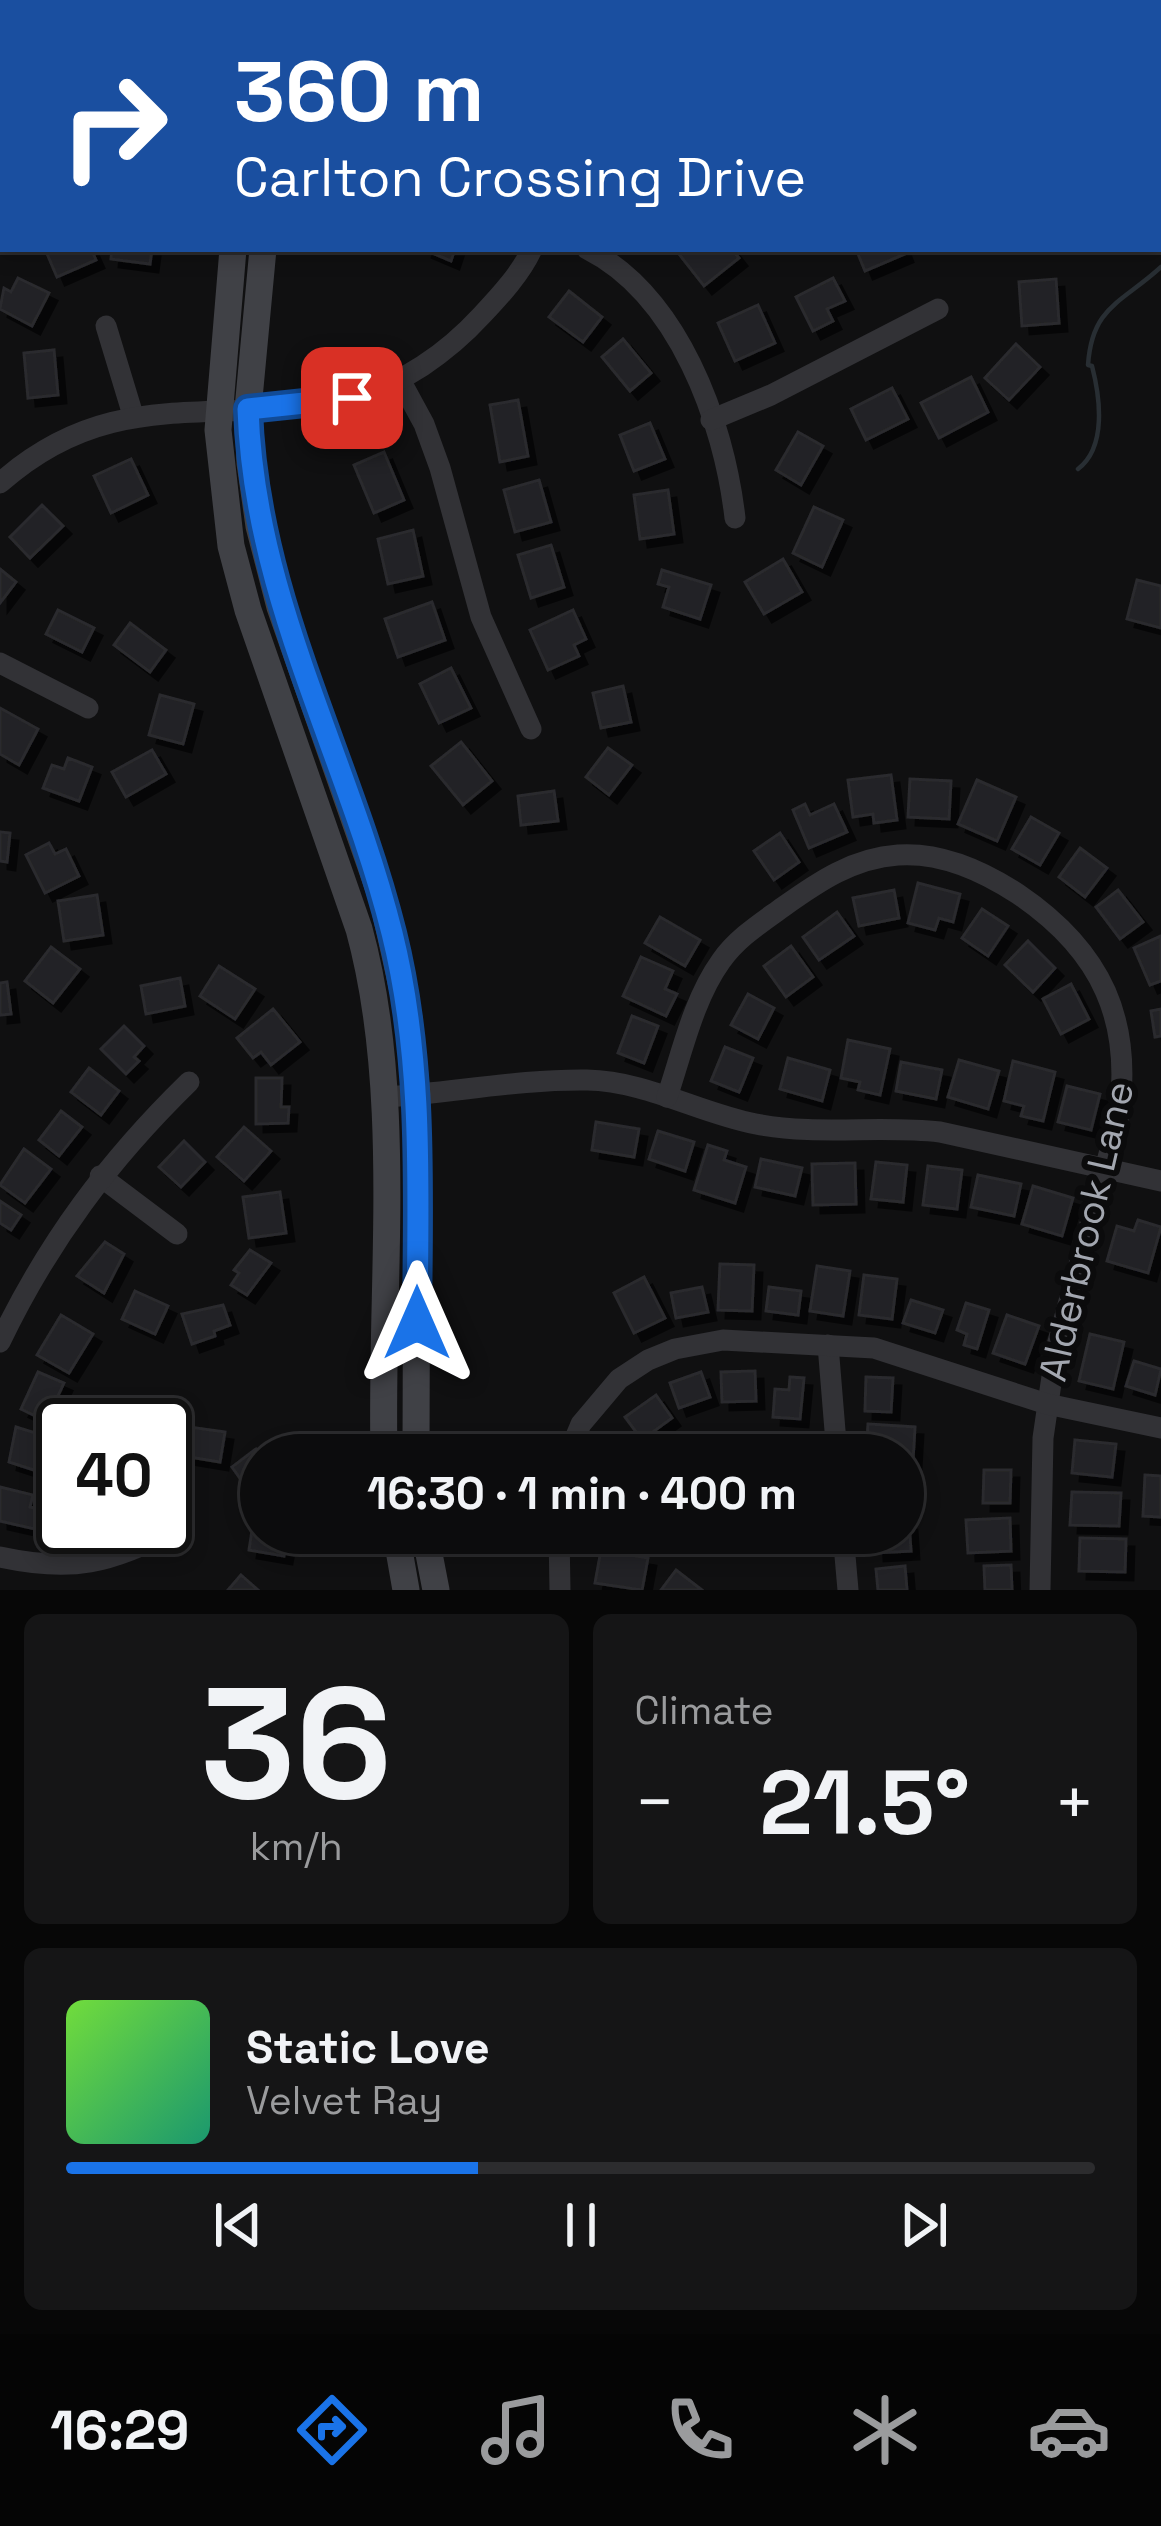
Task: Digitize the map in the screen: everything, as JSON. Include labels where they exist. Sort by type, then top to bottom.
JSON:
[{"type":"street","points":[[233,252],[219,410],[222,491],[231,546],[248,610],[363,943],[384,1059],[384,1434]]},
{"type":"street","points":[[262,252],[248,409],[259,526],[280,607],[383,901],[405,990],[417,1095],[416,1434]]},
{"type":"street","points":[[0,483],[72,436],[133,415],[352,398],[399,378],[459,340],[530,252]]},
{"type":"street","points":[[592,252],[625,272],[665,316],[711,420],[735,518]]},
{"type":"street","points":[[711,420],[938,309]]},
{"type":"street","points":[[106,326],[133,415]]},
{"type":"street","points":[[399,378],[440,468],[481,617],[531,729]]},
{"type":"street","points":[[0,663],[88,708]]},
{"type":"street","name":"Alderbrook Lane","points":[[667,1097],[711,976],[740,939],[845,867],[874,858],[920,855],[956,862],[995,879],[1046,913],[1081,949],[1101,980],[1117,1021],[1124,1059],[1118,1121],[1064,1314],[1047,1404],[1039,1513],[1040,1590]]},
{"type":"street","points":[[384,1096],[591,1080],[620,1083],[754,1124],[807,1130],[909,1128],[1161,1181]]},
{"type":"street","points":[[0,1342],[43,1259],[100,1176],[188,1082]]},
{"type":"street","points":[[100,1176],[177,1234]]},
{"type":"street","points":[[580,1434],[598,1401],[619,1379],[675,1349],[723,1340],[874,1348],[1047,1404],[1161,1428]]},
{"type":"street","points":[[828,1345],[835,1434]]},
{"type":"street","points":[[0,1558],[64,1568],[122,1554]]},
{"type":"street","points":[[400,1554],[406,1590]]},
{"type":"street","points":[[428,1554],[436,1590]]},
{"type":"street","points":[[559,1554],[560,1590]]},
{"type":"street","points":[[845,1554],[848,1590]]},
{"type":"building","points":[[46,252],[92,252],[96,260],[57,277]]},
{"type":"building","points":[[112,252],[152,252],[150,264],[111,259]]},
{"type":"building","points":[[430,252],[454,252],[451,261]]},
{"type":"building","points":[[734,252],[739,258],[704,286],[679,254]]},
{"type":"building","points":[[857,252],[904,252],[905,254],[865,271]]},
{"type":"building","points":[[18,278],[49,293],[32,326],[0,309],[4,288],[11,292]]},
{"type":"building","points":[[833,278],[845,301],[827,309],[833,321],[813,331],[796,297]]},
{"type":"building","points":[[1056,279],[1059,323],[1022,326],[1019,282]]},
{"type":"building","points":[[569,291],[602,317],[583,342],[549,317]]},
{"type":"building","points":[[758,305],[775,343],[735,361],[718,323]]},
{"type":"building","points":[[623,339],[651,373],[630,391],[602,357]]},
{"type":"building","points":[[1016,344],[1040,367],[1009,400],[985,378]]},
{"type":"building","points":[[54,350],[58,395],[28,398],[24,353]]},
{"type":"building","points":[[971,377],[988,412],[939,438],[921,403]]},
{"type":"building","points":[[892,388],[908,419],[866,440],[851,409]]},
{"type":"building","points":[[518,400],[528,456],[500,462],[490,405]]},
{"type":"building","points":[[650,423],[665,459],[634,471],[620,435]]},
{"type":"building","points":[[798,432],[823,446],[801,485],[776,470]]},
{"type":"building","points":[[384,452],[404,500],[374,513],[354,465]]},
{"type":"building","points":[[131,459],[148,495],[111,513],[94,476]]},
{"type":"building","points":[[539,480],[551,522],[515,532],[504,490]]},
{"type":"building","points":[[668,490],[674,534],[640,539],[634,495]]},
{"type":"building","points":[[42,505],[63,526],[30,558],[10,537]]},
{"type":"building","points":[[814,507],[843,520],[822,567],[793,553]]},
{"type":"building","points":[[413,530],[423,576],[388,584],[378,539]]},
{"type":"building","points":[[551,545],[564,587],[531,598],[518,555]]},
{"type":"building","points":[[783,559],[802,592],[764,614],[745,582]]},
{"type":"building","points":[[0,569],[16,582],[0,603]]},
{"type":"building","points":[[662,570],[711,585],[700,619],[663,607],[669,587],[658,584]]},
{"type":"building","points":[[1137,580],[1161,586],[1161,628],[1127,619]]},
{"type":"building","points":[[432,602],[445,640],[398,657],[385,619]]},
{"type":"building","points":[[58,610],[94,628],[82,652],[46,634]]},
{"type":"building","points":[[573,610],[586,639],[574,645],[579,656],[548,670],[530,630]]},
{"type":"building","points":[[130,623],[166,650],[150,672],[114,645]]},
{"type":"building","points":[[451,668],[471,708],[439,723],[420,684]]},
{"type":"building","points":[[623,686],[631,722],[601,728],[593,693]]},
{"type":"building","points":[[160,695],[194,704],[183,744],[149,735]]},
{"type":"building","points":[[0,708],[38,729],[19,765],[0,754]]},
{"type":"building","points":[[461,742],[492,781],[463,805],[431,766]]},
{"type":"building","points":[[608,748],[632,765],[609,795],[586,777]]},
{"type":"building","points":[[152,750],[166,774],[126,797],[112,772]]},
{"type":"building","points":[[68,758],[92,767],[79,801],[43,788],[52,765],[64,769]]},
{"type":"building","points":[[891,775],[897,820],[874,823],[873,814],[853,817],[848,780]]},
{"type":"building","points":[[910,779],[951,781],[949,819],[908,817]]},
{"type":"building","points":[[977,780],[1016,797],[997,841],[958,824]]},
{"type":"building","points":[[554,791],[558,821],[521,825],[518,796]]},
{"type":"building","points":[[805,804],[810,815],[834,804],[847,832],[809,848],[793,810]]},
{"type":"building","points":[[1031,817],[1059,833],[1040,865],[1012,849]]},
{"type":"building","points":[[0,832],[10,833],[7,862],[0,861]]},
{"type":"building","points":[[780,833],[799,862],[774,880],[754,851]]},
{"type":"building","points":[[49,843],[55,854],[66,849],[79,876],[45,893],[26,855]]},
{"type":"building","points":[[1080,848],[1107,868],[1085,897],[1059,877]]},
{"type":"building","points":[[918,883],[960,894],[953,922],[939,918],[935,930],[908,923]]},
{"type":"building","points":[[894,890],[899,918],[859,926],[853,898]]},
{"type":"building","points":[[1118,890],[1143,922],[1120,939],[1096,907]]},
{"type":"building","points":[[97,895],[103,935],[64,941],[58,901]]},
{"type":"building","points":[[982,909],[1008,926],[988,956],[962,938]]},
{"type":"building","points":[[837,912],[854,936],[819,960],[803,937]]},
{"type":"building","points":[[660,917],[700,940],[685,966],[645,943]]},
{"type":"building","points":[[1161,936],[1161,981],[1150,985],[1134,948]]},
{"type":"building","points":[[1028,941],[1055,968],[1033,992],[1005,965]]},
{"type":"building","points":[[791,946],[813,977],[786,997],[764,966]]},
{"type":"building","points":[[51,947],[80,969],[53,1003],[25,981]]},
{"type":"building","points":[[641,957],[673,971],[665,989],[677,994],[666,1016],[623,996]]},
{"type":"building","points":[[219,966],[255,989],[235,1019],[200,996]]},
{"type":"building","points":[[180,978],[185,1006],[146,1014],[141,986]]},
{"type":"building","points":[[7,982],[11,1014],[0,1015],[0,983]]},
{"type":"building","points":[[1071,984],[1089,1019],[1061,1034],[1043,999]]},
{"type":"building","points":[[748,994],[774,1008],[758,1039],[731,1025]]},
{"type":"building","points":[[273,1009],[300,1042],[271,1065],[261,1052],[253,1058],[237,1038]]},
{"type":"building","points":[[1161,1009],[1161,1036],[1155,1037],[1151,1011]]},
{"type":"building","points":[[632,1016],[658,1026],[644,1063],[618,1053]]},
{"type":"building","points":[[124,1026],[144,1046],[134,1057],[139,1061],[126,1074],[101,1049]]},
{"type":"building","points":[[848,1040],[890,1049],[880,1095],[858,1090],[860,1082],[841,1078]]},
{"type":"building","points":[[725,1047],[753,1058],[739,1092],[711,1081]]},
{"type":"building","points":[[788,1058],[830,1070],[822,1101],[780,1089]]},
{"type":"building","points":[[959,1060],[999,1071],[988,1109],[948,1097]]},
{"type":"building","points":[[1013,1061],[1055,1072],[1043,1121],[1021,1116],[1024,1106],[1004,1101]]},
{"type":"building","points":[[901,1062],[942,1070],[936,1099],[896,1091]]},
{"type":"building","points":[[89,1068],[119,1091],[101,1115],[71,1092]]},
{"type":"building","points":[[256,1078],[282,1078],[281,1107],[289,1107],[288,1123],[256,1124]]},
{"type":"building","points":[[1067,1086],[1100,1094],[1091,1130],[1058,1122]]},
{"type":"building","points":[[61,1111],[82,1127],[59,1156],[39,1140]]},
{"type":"building","points":[[596,1122],[639,1129],[634,1157],[592,1150]]},
{"type":"building","points":[[244,1127],[271,1151],[244,1181],[217,1157]]},
{"type":"building","points":[[658,1131],[694,1142],[685,1171],[649,1159]]},
{"type":"building","points":[[184,1141],[205,1162],[181,1187],[159,1167]]},
{"type":"building","points":[[708,1145],[727,1151],[724,1160],[746,1167],[735,1203],[694,1190]]},
{"type":"building","points":[[24,1149],[51,1169],[25,1203],[0,1185]]},
{"type":"building","points":[[761,1159],[802,1168],[795,1196],[755,1187]]},
{"type":"building","points":[[876,1162],[907,1165],[903,1202],[871,1199]]},
{"type":"building","points":[[855,1163],[856,1204],[813,1205],[812,1164]]},
{"type":"building","points":[[928,1166],[962,1170],[957,1209],[923,1205]]},
{"type":"building","points":[[978,1175],[1021,1184],[1014,1216],[971,1207]]},
{"type":"building","points":[[1033,1186],[1073,1198],[1062,1236],[1022,1224]]},
{"type":"building","points":[[280,1192],[286,1233],[249,1238],[243,1197]]},
{"type":"building","points":[[0,1201],[21,1215],[11,1230],[0,1223]]},
{"type":"building","points":[[1138,1220],[1161,1227],[1148,1273],[1107,1261],[1117,1226],[1134,1231]]},
{"type":"building","points":[[105,1242],[124,1254],[104,1293],[77,1276]]},
{"type":"building","points":[[250,1250],[271,1263],[247,1295],[231,1285],[239,1273],[234,1270]]},
{"type":"building","points":[[720,1264],[754,1265],[752,1311],[718,1310]]},
{"type":"building","points":[[817,1266],[850,1271],[843,1316],[810,1311]]},
{"type":"building","points":[[864,1275],[897,1279],[892,1319],[859,1315]]},
{"type":"building","points":[[644,1277],[665,1318],[634,1333],[614,1293]]},
{"type":"building","points":[[702,1287],[708,1312],[676,1318],[671,1293]]},
{"type":"building","points":[[769,1287],[801,1291],[798,1315],[766,1311]]},
{"type":"building","points":[[135,1291],[168,1306],[155,1334],[122,1319]]},
{"type":"building","points":[[911,1300],[943,1310],[935,1333],[903,1323]]},
{"type":"building","points":[[966,1303],[989,1310],[977,1349],[964,1345],[967,1334],[957,1330]]},
{"type":"building","points":[[223,1305],[230,1325],[192,1344],[182,1314]]},
{"type":"building","points":[[61,1315],[93,1334],[69,1373],[37,1355]]},
{"type":"building","points":[[1007,1315],[1039,1326],[1025,1364],[993,1353]]},
{"type":"building","points":[[1090,1334],[1124,1342],[1113,1389],[1079,1381]]},
{"type":"building","points":[[1134,1361],[1161,1369],[1155,1395],[1126,1386]]},
{"type":"building","points":[[755,1371],[756,1401],[722,1402],[721,1372]]},
{"type":"building","points":[[38,1372],[64,1383],[57,1398],[36,1398],[36,1416],[21,1409]]},
{"type":"building","points":[[701,1372],[710,1397],[679,1408],[670,1383]]},
{"type":"building","points":[[790,1377],[804,1378],[800,1419],[773,1417],[775,1389],[789,1390]]},
{"type":"building","points":[[866,1377],[893,1378],[891,1412],[865,1411]]},
{"type":"building","points":[[656,1395],[672,1418],[650,1434],[638,1434],[625,1417]]},
{"type":"building","points":[[868,1424],[915,1427],[915,1434],[867,1434]]},
{"type":"building","points":[[16,1427],[36,1433],[34,1470],[9,1462]]},
{"type":"building","points":[[192,1427],[225,1432],[220,1462],[192,1457]]},
{"type":"building","points":[[1075,1440],[1116,1444],[1112,1477],[1072,1473]]},
{"type":"building","points":[[984,1470],[1011,1470],[1010,1503],[983,1503]]},
{"type":"building","points":[[1145,1475],[1161,1476],[1161,1517],[1143,1516]]},
{"type":"building","points":[[0,1487],[33,1495],[30,1507],[36,1508],[35,1529],[0,1521]]},
{"type":"building","points":[[1072,1492],[1121,1493],[1119,1526],[1070,1525]]},
{"type":"building","points":[[1010,1518],[1011,1551],[968,1553],[966,1520]]},
{"type":"building","points":[[1080,1538],[1126,1539],[1125,1572],[1079,1571]]},
{"type":"building","points":[[600,1554],[648,1558],[642,1590],[595,1583]]},
{"type":"building","points":[[1011,1565],[1012,1590],[985,1590],[984,1566]]},
{"type":"building","points":[[905,1566],[907,1590],[878,1590],[876,1569]]},
{"type":"building","points":[[676,1570],[702,1590],[661,1590]]},
{"type":"building","points":[[241,1575],[258,1590],[228,1590]]},
{"type":"waterway","points":[[1078,469],[1094,448],[1099,421],[1092,366],[1088,365],[1096,330],[1111,307],[1161,267]]},
{"type":"route","points":[[352,398],[248,409],[250,463],[259,526],[280,607],[383,901],[405,990],[417,1095],[417,1323]]}]
